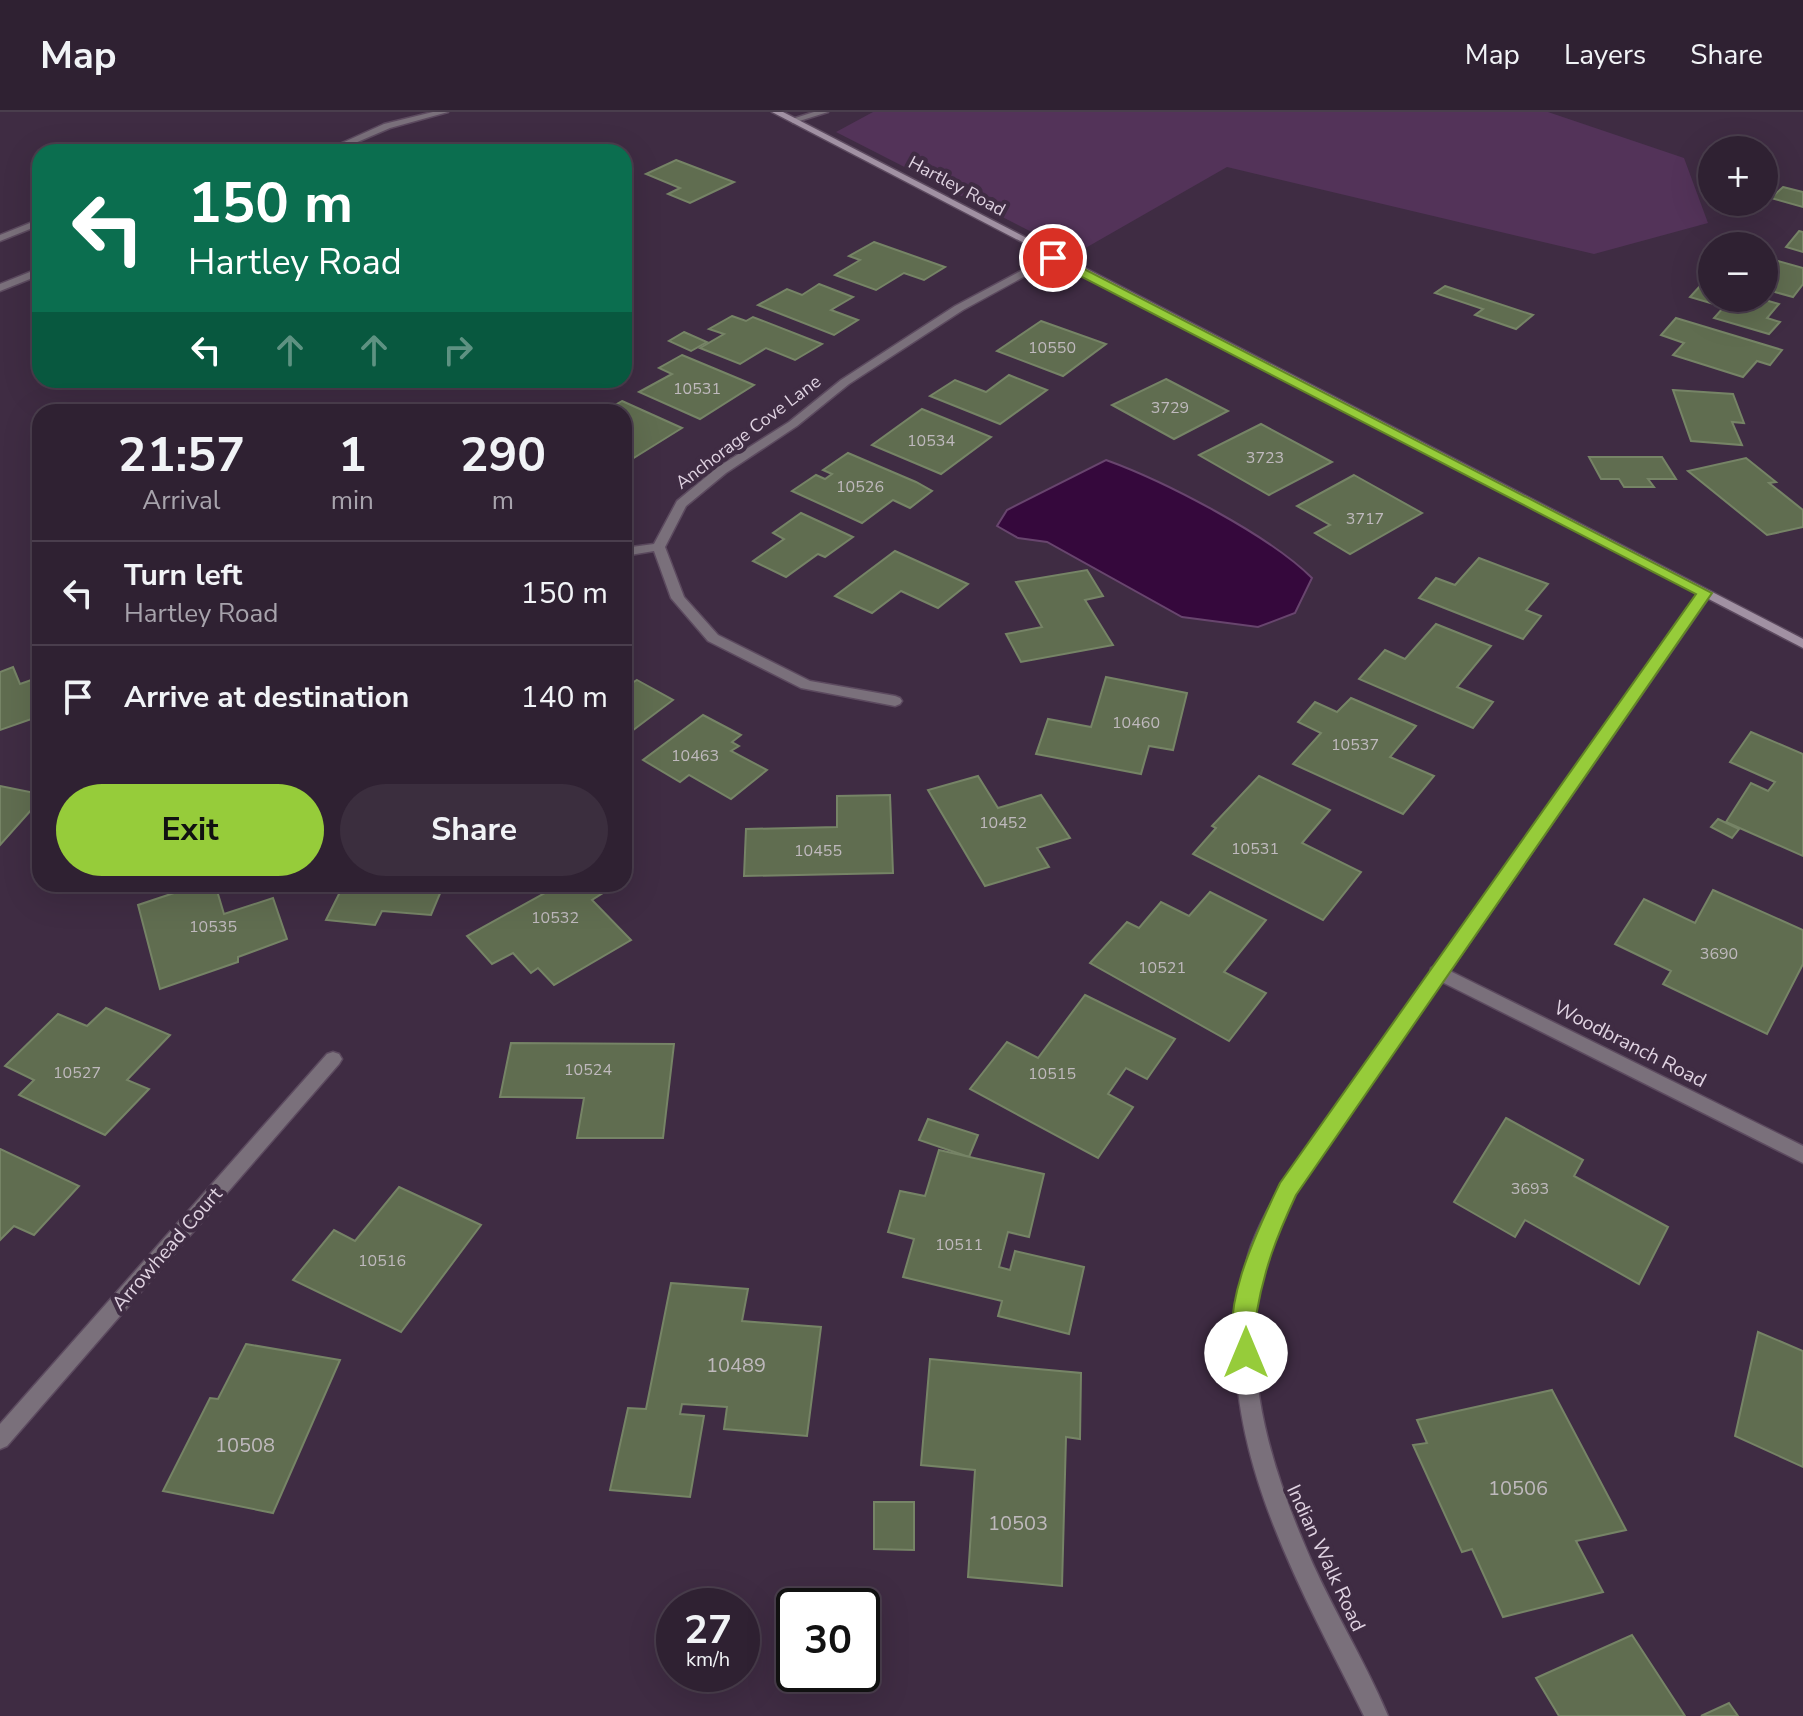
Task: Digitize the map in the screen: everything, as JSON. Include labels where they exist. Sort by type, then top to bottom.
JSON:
[{"type":"street","points":[[345,144],[387,126],[418,121],[444,112]]},
{"type":"street","name":"Hartley Road","points":[[776,112],[1803,644]]},
{"type":"street","points":[[793,120],[824,112]]},
{"type":"street","points":[[0,238],[32,225]]},
{"type":"street","name":"Anchorage Cove Lane","points":[[659,547],[681,504],[722,470],[793,424],[845,382],[946,316],[1053,258]]},
{"type":"street","points":[[0,288],[32,274]]},
{"type":"street","points":[[632,551],[659,547],[678,598],[713,638],[806,685],[895,701]]},
{"type":"street","name":"Indian Walk Road","points":[[1376,1716],[1274,1505],[1249,1417],[1244,1321],[1258,1254],[1288,1189],[1705,593]]},
{"type":"street","name":"Woodbranch Road","points":[[1437,972],[1803,1155]]},
{"type":"street","name":"Arrowhead Court","points":[[0,1439],[333,1059]]},
{"type":"shaded area","points":[[873,112],[1548,112],[1684,158],[1698,196],[1698,216],[1705,216],[1708,223],[1594,254],[1227,167],[1075,254],[836,132]]},
{"type":"shaded area","points":[[1106,460],[1157,481],[1215,511],[1293,561],[1312,578],[1295,613],[1258,627],[1182,617],[1047,542],[1018,538],[997,526],[1007,510]]},
{"type":"building","points":[[676,160],[734,182],[690,203],[668,194],[680,188],[646,174]]},
{"type":"building","points":[[1783,187],[1803,192],[1803,207],[1778,200],[1778,192]]},
{"type":"building","points":[[1799,231],[1803,232],[1803,252],[1786,247]]},
{"type":"building","points":[[874,242],[945,267],[924,280],[904,273],[876,290],[835,275],[860,260],[849,256]]},
{"type":"building","points":[[1778,261],[1803,268],[1803,284],[1793,297],[1778,293]]},
{"type":"building","points":[[819,284],[853,297],[831,310],[858,320],[834,335],[758,305],[787,289],[802,295]]},
{"type":"building","points":[[1445,286],[1533,315],[1516,329],[1475,315],[1483,309],[1435,293]]},
{"type":"building","points":[[1698,288],[1698,299],[1690,297]]},
{"type":"building","points":[[1719,312],[1772,312],[1767,318],[1780,322],[1769,334],[1714,318]]},
{"type":"building","points":[[732,316],[746,321],[753,317],[822,344],[795,360],[766,348],[740,364],[700,348],[724,334],[709,329]]},
{"type":"building","points":[[1676,318],[1782,350],[1770,365],[1757,361],[1743,377],[1673,355],[1684,343],[1661,335]]},
{"type":"building","points":[[1041,321],[1106,344],[1063,376],[997,351]]},
{"type":"building","points":[[684,332],[707,342],[691,351],[669,341]]},
{"type":"building","points":[[682,355],[754,385],[700,419],[639,392],[672,374],[659,368]]},
{"type":"building","points":[[1009,375],[1047,390],[1000,424],[930,396],[955,380],[986,392]]},
{"type":"building","points":[[1166,379],[1228,411],[1174,439],[1112,405]]},
{"type":"building","points":[[1673,390],[1733,394],[1744,423],[1732,422],[1742,445],[1691,441]]},
{"type":"building","points":[[632,406],[682,428],[632,459]]},
{"type":"building","points":[[922,409],[991,437],[941,474],[872,445]]},
{"type":"building","points":[[1261,424],[1332,462],[1269,495],[1199,455]]},
{"type":"building","points":[[848,453],[932,491],[910,508],[893,500],[862,523],[792,491],[816,475],[825,479],[832,474],[823,470]]},
{"type":"building","points":[[1589,457],[1662,457],[1676,479],[1648,479],[1654,487],[1624,487],[1619,479],[1601,479]]},
{"type":"building","points":[[1746,458],[1776,482],[1769,483],[1803,510],[1803,527],[1767,535],[1688,471]]},
{"type":"building","points":[[1354,475],[1422,513],[1350,554],[1315,533],[1330,525],[1297,506]]},
{"type":"building","points":[[801,513],[853,537],[825,557],[818,554],[786,577],[753,561],[784,539],[773,533]]},
{"type":"building","points":[[895,551],[968,584],[938,608],[901,591],[872,613],[835,596]]},
{"type":"building","points":[[1479,558],[1548,584],[1526,610],[1541,616],[1523,639],[1419,598],[1436,578],[1455,585]]},
{"type":"building","points":[[1087,570],[1103,596],[1085,600],[1113,645],[1021,662],[1006,634],[1042,627],[1016,582]]},
{"type":"building","points":[[1436,624],[1491,646],[1457,687],[1493,702],[1473,728],[1359,679],[1385,650],[1405,659]]},
{"type":"building","points":[[13,667],[20,684],[32,680],[32,719],[0,730],[0,672]]},
{"type":"building","points":[[1106,677],[1187,693],[1173,750],[1149,746],[1141,774],[1036,754],[1048,719],[1091,727]]},
{"type":"building","points":[[637,680],[673,700],[632,731],[632,683]]},
{"type":"building","points":[[1351,698],[1416,726],[1390,757],[1434,776],[1403,814],[1293,764],[1321,733],[1298,722],[1315,702],[1337,712]]},
{"type":"building","points":[[703,715],[741,735],[732,742],[739,746],[731,751],[767,770],[731,799],[689,775],[680,782],[643,760]]},
{"type":"building","points":[[1751,732],[1803,754],[1803,856],[1726,822],[1751,783],[1768,791],[1775,782],[1730,762]]},
{"type":"building","points":[[978,776],[998,808],[1041,795],[1070,838],[1037,848],[1049,867],[985,886],[928,790]]},
{"type":"building","points":[[1259,776],[1330,810],[1302,843],[1361,872],[1323,920],[1193,854],[1216,828],[1212,826]]},
{"type":"building","points":[[0,786],[32,792],[32,809],[0,845]]},
{"type":"building","points":[[890,795],[893,873],[744,876],[746,829],[837,827],[837,796]]},
{"type":"building","points":[[1718,819],[1739,829],[1732,838],[1711,827]]},
{"type":"building","points":[[1713,890],[1803,930],[1803,964],[1767,1034],[1663,984],[1671,971],[1615,944],[1644,899],[1695,923]]},
{"type":"building","points":[[177,892],[217,892],[224,914],[273,898],[287,939],[238,957],[238,962],[160,989],[138,905]]},
{"type":"building","points":[[340,892],[441,892],[431,915],[382,911],[375,925],[326,920]]},
{"type":"building","points":[[547,892],[604,892],[592,900],[631,940],[554,985],[538,968],[531,973],[513,953],[492,964],[467,936]]},
{"type":"building","points":[[1210,892],[1266,920],[1224,972],[1266,993],[1229,1041],[1090,963],[1127,922],[1139,928],[1161,902],[1189,916]]},
{"type":"building","points":[[1085,995],[1175,1039],[1147,1079],[1126,1068],[1108,1094],[1133,1107],[1098,1158],[970,1089],[1007,1042],[1038,1058]]},
{"type":"building","points":[[106,1008],[170,1035],[127,1080],[149,1089],[105,1135],[19,1095],[34,1080],[5,1066],[58,1014],[87,1026]]},
{"type":"building","points":[[511,1043],[674,1044],[663,1138],[577,1138],[584,1098],[500,1097]]},
{"type":"building","points":[[1506,1118],[1583,1160],[1574,1176],[1668,1227],[1639,1284],[1525,1220],[1515,1237],[1454,1202]]},
{"type":"building","points":[[928,1119],[978,1135],[969,1157],[919,1140]]},
{"type":"building","points":[[0,1149],[79,1186],[34,1235],[14,1226],[0,1240]]},
{"type":"building","points":[[939,1150],[1044,1174],[1029,1237],[1008,1232],[999,1267],[1010,1270],[1015,1251],[1084,1267],[1069,1334],[998,1316],[1002,1301],[903,1277],[914,1239],[888,1232],[900,1191],[925,1196]]},
{"type":"building","points":[[399,1187],[481,1225],[401,1332],[293,1280],[334,1230],[355,1241]]},
{"type":"building","points":[[671,1283],[748,1289],[742,1321],[821,1327],[807,1436],[724,1429],[727,1407],[682,1404],[680,1414],[704,1416],[690,1497],[610,1490],[628,1408],[646,1409]]},
{"type":"building","points":[[1758,1332],[1803,1351],[1803,1467],[1735,1436]]},
{"type":"building","points":[[246,1344],[340,1360],[273,1513],[163,1491],[210,1398],[218,1399]]},
{"type":"building","points":[[930,1359],[1081,1373],[1080,1439],[1066,1437],[1062,1586],[968,1577],[975,1470],[921,1465]]},
{"type":"building","points":[[1552,1390],[1626,1530],[1576,1541],[1603,1592],[1503,1617],[1472,1549],[1462,1552],[1413,1445],[1427,1443],[1417,1420]]},
{"type":"building","points":[[874,1502],[914,1502],[914,1550],[874,1549]]},
{"type":"building","points":[[1632,1635],[1685,1716],[1559,1716],[1536,1678]]},
{"type":"building","points":[[1729,1703],[1738,1716],[1701,1716]]},
{"type":"route","points":[[1053,258],[1271,367],[1705,593],[1288,1189],[1258,1254],[1244,1321],[1246,1353]]}]
